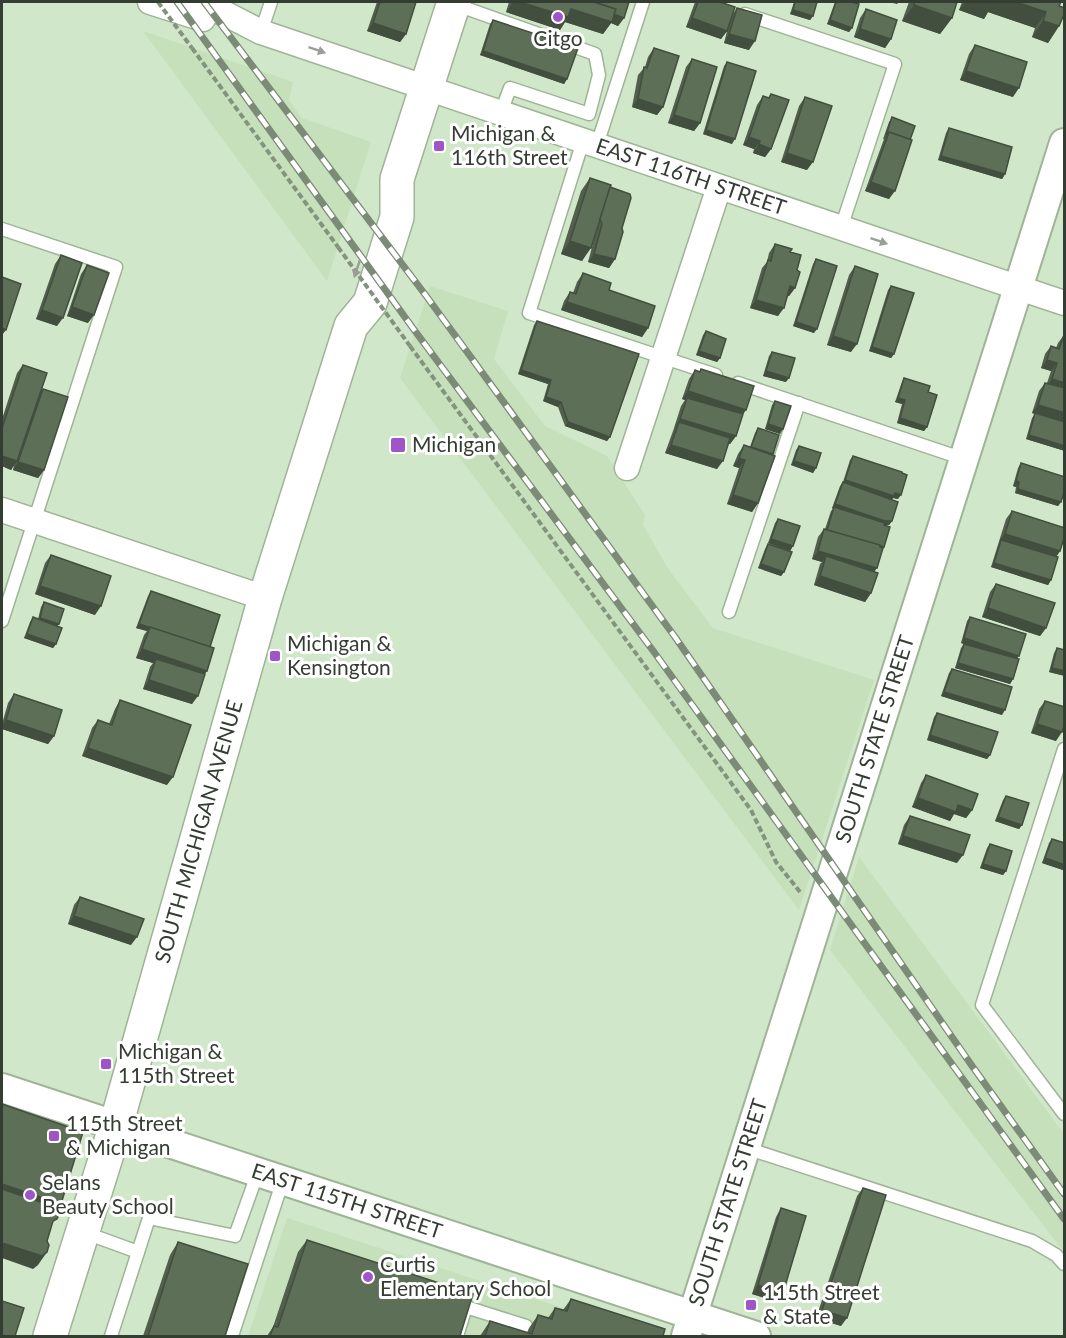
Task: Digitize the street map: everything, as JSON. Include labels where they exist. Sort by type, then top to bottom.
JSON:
[{"type":"main road","name":"SOUTH MICHIGAN AVENUE","points":[[51,1336],[116,1125],[265,598],[351,327],[348,296],[375,210],[398,179],[453,2]]},
{"type":"street","name":"EAST 116TH STREET","points":[[150,2],[220,25],[261,32],[1065,303]]},
{"type":"street","name":"EAST 116TH STREET","points":[[189,2],[224,13],[261,32]]},
{"type":"street","name":"SOUTH STATE STREET","points":[[689,1326],[1065,143]]},
{"type":"street","points":[[627,468],[718,186]]},
{"type":"street","points":[[2,510],[265,598]]},
{"type":"street","name":"EAST 115TH STREET","points":[[2,1088],[270,1176],[689,1326],[756,1336]]},
{"type":"lane","points":[[261,32],[271,2]]},
{"type":"lane","points":[[453,2],[595,54],[599,75],[590,114],[510,88],[501,112]]},
{"type":"lane","points":[[643,2],[529,313],[964,459]]},
{"type":"lane","points":[[729,9],[895,64],[841,228]]},
{"type":"lane","points":[[2,229],[116,267],[2,621]]},
{"type":"lane","points":[[729,612],[799,403]]},
{"type":"lane","points":[[1065,748],[982,1005],[1065,1114]]},
{"type":"lane","points":[[746,1148],[1032,1241],[1056,1255],[1065,1264]]},
{"type":"lane","points":[[111,1336],[149,1218],[235,1236],[270,1176]]},
{"type":"lane","points":[[232,1336],[270,1176]]},
{"type":"lane","points":[[83,1232],[138,1252]]},
{"type":"lane","points":[[457,1336],[466,1307],[526,1326]]},
{"type":"path","points":[[159,2],[751,810],[776,862],[819,916]]},
{"type":"shaded area","points":[[143,31],[293,82],[289,100],[302,118],[371,142],[327,281]]},
{"type":"shaded area","points":[[430,286],[508,311],[494,359],[545,426],[607,456],[645,515],[643,525],[669,570],[713,628],[874,680],[799,910],[400,378]]},
{"type":"shaded area","points":[[859,857],[1064,1134],[1064,1252],[830,950]]},
{"type":"shaded area","name":"Curtis Elementary School","points":[[287,1218],[649,1336],[248,1336]]},
{"type":"building","points":[[380,2],[416,2],[406,34],[373,23]]},
{"type":"building","points":[[520,2],[594,2],[616,9],[612,22],[571,9],[568,17]]},
{"type":"building","points":[[594,2],[629,2],[624,18],[614,14],[616,9]]},
{"type":"building","points":[[698,2],[720,2],[735,7],[727,31],[692,18]]},
{"type":"building","points":[[795,2],[817,2],[813,16],[793,10]]},
{"type":"building","points":[[836,2],[859,4],[852,28],[830,20]]},
{"type":"building","points":[[915,2],[957,2],[952,18],[914,5]]},
{"type":"building","points":[[1016,2],[1061,2],[1059,6],[1065,8],[1065,12],[1059,26],[1043,21],[1046,12]]},
{"type":"building","points":[[737,8],[762,15],[755,41],[729,34]]},
{"type":"building","points":[[866,9],[897,20],[891,39],[860,29]]},
{"type":"building","name":"Citgo","points":[[493,20],[578,48],[567,79],[483,51]]},
{"type":"building","points":[[975,45],[1027,62],[1019,88],[966,71]]},
{"type":"building","points":[[654,48],[679,56],[663,107],[638,99],[644,67],[647,68]]},
{"type":"building","points":[[692,59],[717,67],[700,123],[674,115]]},
{"type":"building","points":[[727,62],[756,71],[735,139],[706,130]]},
{"type":"building","points":[[771,94],[789,100],[771,149],[749,137],[763,96],[769,98]]},
{"type":"building","points":[[805,97],[832,106],[813,162],[787,153]]},
{"type":"building","points":[[892,117],[915,126],[910,140],[889,132],[886,135]]},
{"type":"building","points":[[949,128],[1012,147],[1005,174],[941,156]]},
{"type":"building","points":[[889,132],[912,140],[895,191],[871,182]]},
{"type":"building","points":[[590,178],[611,185],[591,248],[570,241]]},
{"type":"building","points":[[610,187],[630,194],[631,198],[615,259],[594,254],[602,224],[600,219]]},
{"type":"building","points":[[775,244],[792,249],[790,252],[801,255],[797,270],[800,272],[795,288],[790,286],[784,308],[756,300]]},
{"type":"building","points":[[61,255],[82,263],[63,318],[42,310]]},
{"type":"building","points":[[816,259],[837,266],[817,329],[796,322]]},
{"type":"building","points":[[87,265],[109,273],[94,315],[72,307]]},
{"type":"building","points":[[855,266],[878,274],[857,344],[833,336]]},
{"type":"building","points":[[583,273],[611,283],[609,290],[655,306],[648,328],[567,302],[570,292],[576,294]]},
{"type":"building","points":[[2,277],[21,284],[6,330],[2,328]]},
{"type":"building","points":[[891,286],[914,293],[894,354],[872,347]]},
{"type":"building","points":[[537,321],[639,354],[610,437],[568,422],[561,402],[546,397],[551,380],[521,370]]},
{"type":"building","points":[[706,331],[726,339],[720,358],[699,351]]},
{"type":"building","points":[[1064,335],[1065,383],[1052,379],[1057,363],[1047,360],[1051,346],[1059,349]]},
{"type":"building","points":[[772,352],[795,358],[789,378],[766,371]]},
{"type":"building","points":[[23,365],[47,373],[17,461],[2,456],[2,428]]},
{"type":"building","points":[[701,369],[754,386],[746,410],[688,391],[695,370],[700,372]]},
{"type":"building","points":[[904,378],[930,386],[928,392],[937,395],[927,427],[900,418],[905,400],[898,398]]},
{"type":"building","points":[[1045,383],[1065,388],[1065,413],[1038,405]]},
{"type":"building","points":[[43,389],[68,397],[44,470],[18,462]]},
{"type":"building","points":[[687,398],[743,414],[736,436],[680,419]]},
{"type":"building","points":[[775,401],[791,406],[783,429],[768,424]]},
{"type":"building","points":[[1035,413],[1065,422],[1065,446],[1029,435]]},
{"type":"building","points":[[679,422],[730,438],[723,461],[671,445]]},
{"type":"building","points":[[758,428],[779,435],[773,454],[751,447]]},
{"type":"building","points":[[744,445],[775,456],[758,503],[733,495],[745,460],[739,458]]},
{"type":"building","points":[[799,446],[821,453],[816,468],[794,461]]},
{"type":"building","points":[[853,456],[907,475],[901,495],[895,493],[894,496],[845,480]]},
{"type":"building","points":[[1021,463],[1065,477],[1065,489],[1061,502],[1018,489],[1019,482],[1016,481]]},
{"type":"building","points":[[843,482],[898,502],[892,521],[885,521],[835,504]]},
{"type":"building","points":[[834,507],[885,523],[884,525],[890,527],[884,547],[827,530]]},
{"type":"building","points":[[1012,511],[1065,528],[1060,551],[1005,534]]},
{"type":"building","points":[[778,519],[800,526],[793,546],[771,539]]},
{"type":"building","points":[[824,529],[880,545],[883,548],[877,568],[818,551]]},
{"type":"building","points":[[1001,540],[1058,557],[1051,580],[994,563]]},
{"type":"building","points":[[768,544],[792,552],[784,572],[761,564]]},
{"type":"building","points":[[51,555],[111,576],[101,606],[40,586]]},
{"type":"building","points":[[826,556],[878,573],[871,593],[820,576]]},
{"type":"building","points":[[996,584],[1055,603],[1046,628],[988,608]]},
{"type":"building","points":[[151,591],[220,615],[210,647],[139,624]]},
{"type":"building","points":[[44,602],[64,609],[59,624],[40,618]]},
{"type":"building","points":[[33,617],[62,628],[56,644],[27,634]]},
{"type":"building","points":[[970,617],[1026,634],[1019,656],[964,638]]},
{"type":"building","points":[[150,627],[214,648],[207,671],[142,649]]},
{"type":"building","points":[[964,644],[1019,659],[1013,679],[958,663]]},
{"type":"building","points":[[1057,648],[1065,650],[1065,671],[1052,668]]},
{"type":"building","points":[[156,659],[205,674],[198,696],[149,680]]},
{"type":"building","points":[[952,669],[1012,687],[1005,710],[944,692]]},
{"type":"building","points":[[14,694],[62,710],[54,736],[6,720]]},
{"type":"building","points":[[120,700],[191,725],[173,777],[88,748],[98,720],[112,725]]},
{"type":"building","points":[[1045,701],[1065,707],[1065,723],[1062,732],[1037,724]]},
{"type":"building","points":[[937,713],[998,732],[990,755],[930,735]]},
{"type":"building","points":[[926,775],[978,794],[972,810],[958,805],[956,812],[918,798]]},
{"type":"building","points":[[1006,796],[1029,803],[1022,825],[998,817]]},
{"type":"building","points":[[910,816],[970,835],[963,855],[903,836]]},
{"type":"building","points":[[1052,839],[1065,843],[1065,865],[1045,858]]},
{"type":"building","points":[[990,844],[1012,851],[1006,871],[983,864]]},
{"type":"building","points":[[80,897],[144,919],[137,937],[74,916]]},
{"type":"building","points":[[2,1104],[83,1132],[61,1204],[2,1184]]},
{"type":"building","points":[[863,1188],[886,1195],[847,1318],[822,1310]]},
{"type":"building","points":[[2,1189],[58,1208],[60,1213],[53,1221],[47,1241],[49,1245],[47,1252],[42,1256],[2,1243]]},
{"type":"building","points":[[781,1208],[806,1216],[783,1293],[758,1285]]},
{"type":"building","points":[[307,1240],[473,1294],[460,1336],[270,1336],[274,1326],[278,1327]]},
{"type":"building","points":[[178,1242],[248,1264],[225,1336],[148,1336]]},
{"type":"building","points":[[571,1299],[665,1329],[663,1336],[485,1336],[490,1321],[532,1334],[538,1315],[552,1319],[555,1308],[567,1311]]},
{"type":"building","points":[[2,1301],[24,1308],[15,1336],[2,1336]]},
{"type":"railway","points":[[177,2],[415,331],[654,652],[1064,1219]]},
{"type":"railway","points":[[204,2],[427,297],[675,637],[970,1063],[1064,1194]]},
{"type":"place","name":"Citgo","points":[[558,17]]},
{"type":"place","name":"Michigan & 116th Street","points":[[439,146]]},
{"type":"place","name":"Michigan","points":[[398,445]]},
{"type":"place","name":"Michigan & Kensington","points":[[275,656]]},
{"type":"place","name":"Michigan & 115th Street","points":[[106,1064]]},
{"type":"place","name":"115th Street & Michigan","points":[[54,1136]]},
{"type":"place","name":"Selans Beauty School","points":[[30,1195]]},
{"type":"place","name":"Curtis Elementary School","points":[[368,1277]]},
{"type":"place","name":"115th Street & State","points":[[751,1305]]}]
